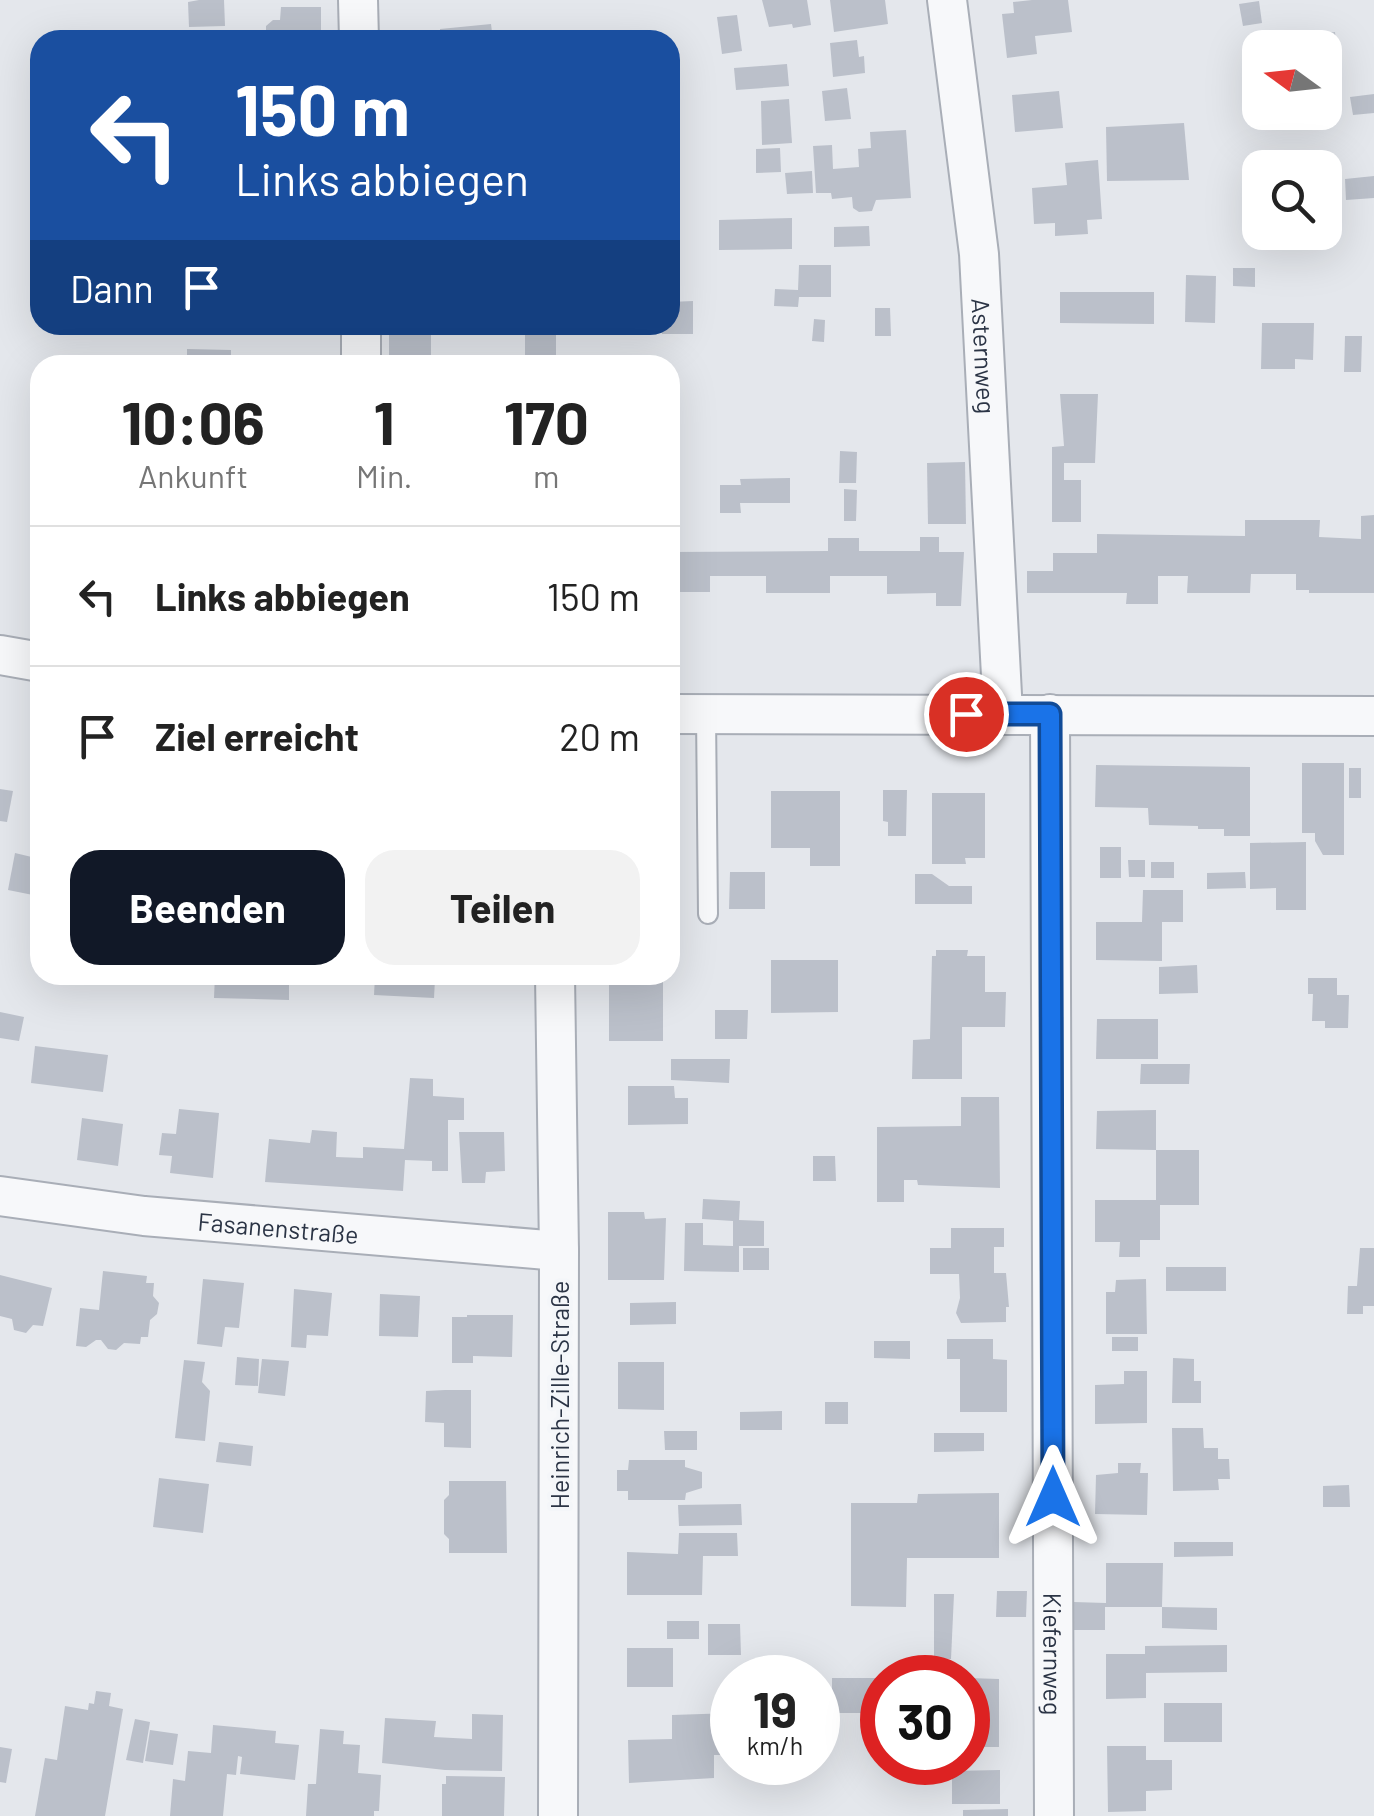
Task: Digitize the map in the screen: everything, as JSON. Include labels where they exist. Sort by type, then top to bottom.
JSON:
[{"type":"street","points":[[358,0],[358,30]]},
{"type":"street","name":"Asternweg","points":[[947,0],[979,254],[1004,714]]},
{"type":"street","points":[[0,655],[30,660]]},
{"type":"street","points":[[688,714],[1374,716]]},
{"type":"street","name":"Kiefernweg","points":[[1050,714],[1054,1816]]},
{"type":"street","name":"Heinrich-Zille-Straße","points":[[554,985],[559,1251],[558,1816]]},
{"type":"street","name":"Fasanenstraße","points":[[0,1196],[144,1216],[559,1251]]},
{"type":"lane","points":[[688,714],[708,914]]},
{"type":"building","points":[[224,0],[225,26],[189,27],[188,2]]},
{"type":"building","points":[[762,0],[807,0],[811,25],[769,27]]},
{"type":"building","points":[[830,0],[885,0],[888,24],[834,32]]},
{"type":"building","points":[[1068,0],[1072,32],[1035,36],[1037,54],[1007,58],[1002,14],[1014,13],[1013,2]]},
{"type":"building","points":[[1259,1],[1262,23],[1243,26],[1239,4]]},
{"type":"building","points":[[281,7],[321,7],[321,30],[266,30],[273,20],[280,20]]},
{"type":"building","points":[[737,15],[742,51],[722,54],[717,17]]},
{"type":"building","points":[[491,24],[492,30],[440,30]]},
{"type":"building","points":[[857,40],[859,57],[864,56],[865,73],[833,77],[830,43]]},
{"type":"building","points":[[787,64],[789,86],[736,90],[734,68]]},
{"type":"building","points":[[847,88],[851,119],[825,121],[822,91]]},
{"type":"building","points":[[1059,91],[1063,128],[1015,132],[1012,95]]},
{"type":"building","points":[[1374,94],[1374,113],[1353,115],[1350,97]]},
{"type":"building","points":[[789,99],[792,143],[762,145],[761,101]]},
{"type":"building","points":[[1184,123],[1189,180],[1107,181],[1106,127]]},
{"type":"building","points":[[906,130],[911,198],[876,200],[872,211],[859,212],[853,208],[852,197],[832,199],[831,193],[816,193],[813,146],[832,145],[833,169],[859,167],[858,149],[871,148],[870,132]]},
{"type":"building","points":[[780,148],[781,172],[756,173],[756,149]]},
{"type":"building","points":[[1098,160],[1102,219],[1087,220],[1088,234],[1055,236],[1055,223],[1034,224],[1032,188],[1067,185],[1065,163]]},
{"type":"building","points":[[812,171],[813,193],[787,194],[785,173]]},
{"type":"building","points":[[1374,176],[1374,198],[1346,200],[1345,179]]},
{"type":"building","points":[[792,218],[792,249],[719,250],[719,220]]},
{"type":"building","points":[[869,226],[870,246],[834,247],[834,227]]},
{"type":"building","points":[[799,265],[831,265],[831,297],[799,297],[798,307],[774,306],[775,289],[798,290]]},
{"type":"building","points":[[1233,268],[1255,268],[1255,287],[1233,286]]},
{"type":"building","points":[[1186,275],[1216,276],[1215,323],[1185,322]]},
{"type":"building","points":[[1060,292],[1154,292],[1154,324],[1060,323]]},
{"type":"building","points":[[693,301],[693,334],[680,334],[680,302]]},
{"type":"building","points":[[875,308],[890,308],[891,336],[875,336]]},
{"type":"building","points":[[814,319],[825,320],[824,342],[812,341]]},
{"type":"building","points":[[1262,323],[1314,323],[1313,360],[1295,359],[1295,369],[1261,369]]},
{"type":"building","points":[[389,335],[431,335],[431,355],[389,355]]},
{"type":"building","points":[[525,335],[556,335],[556,355],[525,355]]},
{"type":"building","points":[[1345,336],[1362,336],[1361,372],[1344,372]]},
{"type":"building","points":[[187,349],[231,350],[231,355],[187,355]]},
{"type":"building","points":[[1060,394],[1098,394],[1095,463],[1064,463],[1064,480],[1081,480],[1081,522],[1052,522],[1052,447],[1064,446]]},
{"type":"building","points":[[840,451],[857,452],[856,483],[839,483]]},
{"type":"building","points":[[965,462],[966,524],[928,524],[927,463]]},
{"type":"building","points":[[790,478],[790,503],[740,503],[741,513],[720,513],[720,485],[741,485],[740,479]]},
{"type":"building","points":[[844,489],[857,490],[856,521],[844,521]]},
{"type":"building","points":[[1374,515],[1374,593],[1309,593],[1296,590],[1296,574],[1251,574],[1250,593],[1187,593],[1188,576],[1158,576],[1158,604],[1126,604],[1127,593],[1027,593],[1027,571],[1053,571],[1053,553],[1097,553],[1097,534],[1245,536],[1245,520],[1320,520],[1319,537],[1361,539],[1361,516]]},
{"type":"building","points":[[920,537],[939,537],[939,552],[964,552],[961,606],[936,606],[936,593],[887,594],[887,576],[830,576],[830,593],[766,593],[766,576],[710,576],[710,592],[680,592],[680,552],[828,551],[828,538],[859,538],[859,551],[920,551]]},
{"type":"building","points":[[1302,763],[1344,763],[1344,855],[1323,855],[1315,833],[1302,833]]},
{"type":"building","points":[[1096,765],[1250,767],[1250,836],[1224,836],[1224,829],[1198,826],[1149,825],[1148,808],[1095,807]]},
{"type":"building","points":[[1349,768],[1361,768],[1361,798],[1349,798]]},
{"type":"building","points":[[0,789],[13,791],[7,822],[0,821]]},
{"type":"building","points":[[883,790],[907,790],[906,836],[888,836],[888,822],[883,821]]},
{"type":"building","points":[[771,791],[840,791],[840,866],[810,866],[810,848],[771,848]]},
{"type":"building","points":[[932,793],[985,793],[985,858],[965,858],[966,864],[932,864]]},
{"type":"building","points":[[1306,842],[1306,910],[1276,910],[1276,888],[1250,889],[1250,843]]},
{"type":"building","points":[[1100,847],[1121,847],[1121,878],[1100,878]]},
{"type":"building","points":[[15,853],[30,857],[30,894],[8,890]]},
{"type":"building","points":[[1128,860],[1145,860],[1145,877],[1129,877]]},
{"type":"building","points":[[1151,862],[1174,862],[1174,878],[1151,878]]},
{"type":"building","points":[[730,872],[765,872],[765,909],[729,909]]},
{"type":"building","points":[[1245,872],[1246,888],[1207,889],[1207,873]]},
{"type":"building","points":[[915,874],[932,874],[949,886],[972,886],[972,904],[915,904]]},
{"type":"building","points":[[1143,890],[1183,890],[1183,922],[1162,922],[1162,961],[1096,960],[1096,922],[1142,922]]},
{"type":"building","points":[[936,950],[968,950],[967,956],[985,956],[985,992],[1006,992],[1005,1027],[962,1027],[962,1079],[912,1079],[913,1040],[930,1039],[932,956],[936,956]]},
{"type":"building","points":[[771,960],[838,960],[838,1012],[771,1013]]},
{"type":"building","points":[[1197,965],[1198,993],[1159,994],[1159,967]]},
{"type":"building","points":[[1308,978],[1337,978],[1337,995],[1349,995],[1348,1028],[1325,1028],[1325,1021],[1312,1021],[1313,994],[1308,994]]},
{"type":"building","points":[[215,985],[289,985],[289,1000],[214,998]]},
{"type":"building","points":[[375,985],[435,985],[434,998],[374,995]]},
{"type":"building","points":[[609,985],[663,985],[663,1041],[609,1041]]},
{"type":"building","points":[[715,1010],[748,1010],[747,1039],[715,1039]]},
{"type":"building","points":[[0,1012],[24,1017],[19,1041],[0,1038]]},
{"type":"building","points":[[1097,1019],[1158,1019],[1158,1059],[1096,1059]]},
{"type":"building","points":[[35,1046],[108,1055],[103,1092],[31,1083]]},
{"type":"building","points":[[671,1059],[730,1059],[729,1083],[671,1080]]},
{"type":"building","points":[[1141,1064],[1190,1064],[1189,1084],[1140,1084]]},
{"type":"building","points":[[410,1078],[433,1079],[433,1096],[464,1098],[464,1120],[448,1120],[448,1171],[432,1171],[432,1161],[405,1160],[403,1191],[265,1182],[269,1139],[310,1143],[312,1130],[337,1132],[336,1157],[363,1158],[363,1147],[404,1149]]},
{"type":"building","points":[[628,1086],[674,1086],[675,1098],[688,1098],[688,1124],[628,1125]]},
{"type":"building","points":[[961,1097],[999,1097],[1000,1188],[918,1185],[917,1180],[904,1180],[904,1202],[877,1202],[877,1127],[961,1126]]},
{"type":"building","points":[[179,1109],[219,1113],[213,1178],[170,1173],[172,1156],[159,1155],[162,1133],[176,1134]]},
{"type":"building","points":[[1156,1110],[1156,1150],[1096,1149],[1097,1111]]},
{"type":"building","points":[[82,1118],[123,1124],[118,1166],[77,1160]]},
{"type":"building","points":[[459,1132],[504,1132],[505,1171],[486,1172],[485,1183],[462,1183]]},
{"type":"building","points":[[1156,1150],[1199,1150],[1199,1205],[1160,1205],[1160,1240],[1140,1240],[1140,1257],[1119,1257],[1120,1242],[1095,1242],[1095,1200],[1156,1200]]},
{"type":"building","points":[[813,1156],[835,1156],[836,1181],[813,1181]]},
{"type":"building","points":[[703,1199],[740,1201],[739,1220],[764,1221],[764,1246],[739,1246],[739,1272],[684,1271],[685,1223],[703,1223],[703,1245],[733,1246],[733,1221],[702,1219]]},
{"type":"building","points":[[608,1212],[644,1212],[645,1219],[666,1218],[664,1280],[608,1280]]},
{"type":"building","points":[[951,1228],[1004,1228],[1004,1247],[994,1247],[994,1273],[1006,1273],[1006,1322],[961,1323],[956,1313],[959,1274],[930,1274],[930,1248],[951,1248]]},
{"type":"building","points":[[743,1248],[769,1248],[769,1270],[743,1270]]},
{"type":"building","points":[[1360,1248],[1374,1248],[1374,1306],[1363,1306],[1363,1314],[1347,1314],[1348,1286],[1357,1286]]},
{"type":"building","points":[[1166,1267],[1226,1267],[1226,1291],[1166,1291]]},
{"type":"building","points":[[103,1271],[147,1276],[146,1283],[154,1283],[153,1296],[159,1303],[157,1314],[150,1320],[148,1337],[141,1337],[140,1344],[124,1343],[116,1350],[96,1340],[86,1347],[76,1346],[80,1308],[99,1310]]},
{"type":"building","points":[[0,1275],[52,1288],[43,1326],[33,1325],[26,1333],[14,1330],[12,1319],[0,1316]]},
{"type":"building","points":[[203,1279],[244,1283],[239,1328],[225,1327],[222,1347],[197,1344]]},
{"type":"building","points":[[1146,1279],[1147,1334],[1106,1334],[1106,1292],[1115,1292],[1116,1280]]},
{"type":"building","points":[[294,1289],[332,1293],[328,1336],[307,1335],[306,1348],[291,1347]]},
{"type":"building","points":[[380,1294],[420,1296],[418,1337],[379,1336]]},
{"type":"building","points":[[676,1302],[676,1324],[630,1325],[630,1303]]},
{"type":"building","points":[[513,1315],[512,1357],[473,1356],[473,1363],[452,1363],[452,1317]]},
{"type":"building","points":[[1112,1337],[1138,1337],[1138,1351],[1112,1351]]},
{"type":"building","points":[[947,1339],[993,1339],[993,1359],[1007,1360],[1007,1412],[960,1412],[960,1359],[947,1359]]},
{"type":"building","points":[[874,1341],[910,1341],[910,1359],[874,1358]]},
{"type":"building","points":[[237,1357],[259,1359],[258,1386],[235,1385]]},
{"type":"building","points":[[1173,1358],[1194,1359],[1194,1381],[1201,1381],[1201,1403],[1172,1403]]},
{"type":"building","points":[[262,1359],[289,1361],[285,1396],[258,1393]]},
{"type":"building","points":[[184,1360],[205,1362],[202,1382],[210,1391],[205,1441],[175,1438]]},
{"type":"building","points":[[618,1362],[664,1362],[664,1410],[618,1409]]},
{"type":"building","points":[[1124,1371],[1147,1371],[1147,1423],[1095,1424],[1095,1385],[1124,1384]]},
{"type":"building","points":[[471,1390],[471,1448],[444,1447],[444,1423],[425,1422],[426,1391]]},
{"type":"building","points":[[825,1402],[848,1402],[848,1424],[825,1424]]},
{"type":"building","points":[[782,1411],[782,1430],[740,1430],[740,1412]]},
{"type":"building","points":[[1172,1428],[1203,1428],[1204,1448],[1218,1448],[1218,1459],[1229,1459],[1230,1479],[1218,1479],[1219,1490],[1173,1491]]},
{"type":"building","points":[[664,1431],[697,1431],[697,1450],[665,1450]]},
{"type":"building","points":[[934,1433],[984,1433],[984,1451],[934,1452]]},
{"type":"building","points":[[219,1442],[253,1446],[251,1466],[216,1462]]},
{"type":"building","points":[[629,1460],[685,1460],[685,1467],[702,1472],[702,1488],[686,1493],[685,1500],[628,1500],[628,1491],[617,1491],[617,1470],[628,1470]]},
{"type":"building","points":[[1118,1463],[1141,1463],[1140,1473],[1148,1473],[1147,1515],[1095,1514],[1096,1475],[1118,1473]]},
{"type":"building","points":[[159,1478],[209,1484],[203,1533],[153,1527]]},
{"type":"building","points":[[449,1481],[506,1481],[507,1553],[449,1553],[449,1539],[444,1534],[444,1500],[449,1495]]},
{"type":"building","points":[[1349,1485],[1350,1507],[1323,1507],[1323,1486]]},
{"type":"building","points":[[999,1493],[999,1558],[907,1558],[906,1607],[851,1606],[851,1503],[917,1503],[918,1494]]},
{"type":"building","points":[[741,1504],[742,1525],[679,1526],[678,1505]]},
{"type":"building","points":[[679,1533],[737,1533],[738,1556],[703,1556],[702,1595],[627,1595],[627,1552],[678,1554]]},
{"type":"building","points":[[1174,1542],[1233,1542],[1233,1556],[1174,1557]]},
{"type":"building","points":[[1106,1563],[1163,1563],[1162,1607],[1105,1607],[1105,1630],[1074,1630],[1074,1602],[1106,1603]]},
{"type":"building","points":[[997,1591],[1027,1591],[1026,1617],[996,1617]]},
{"type":"building","points":[[934,1594],[954,1594],[951,1655],[934,1655]]},
{"type":"building","points":[[1162,1607],[1217,1608],[1217,1630],[1162,1628]]},
{"type":"building","points":[[667,1621],[699,1621],[699,1639],[667,1639]]},
{"type":"building","points":[[708,1624],[740,1624],[741,1655],[708,1655]]},
{"type":"building","points":[[1227,1645],[1227,1672],[1146,1673],[1146,1698],[1106,1699],[1106,1654],[1145,1654],[1145,1646]]},
{"type":"building","points":[[627,1648],[673,1648],[673,1687],[627,1687]]},
{"type":"building","points":[[840,1678],[860,1678],[860,1713],[840,1713]]},
{"type":"building","points":[[990,1679],[999,1679],[999,1747],[990,1747]]},
{"type":"building","points":[[96,1691],[111,1693],[109,1706],[123,1709],[105,1816],[35,1816],[45,1758],[57,1760],[65,1706],[88,1710],[89,1703],[94,1704]]},
{"type":"building","points":[[1164,1703],[1222,1703],[1222,1742],[1164,1742]]},
{"type":"building","points":[[472,1714],[503,1715],[502,1771],[382,1763],[385,1718],[436,1721],[434,1737],[472,1739]]},
{"type":"building","points":[[710,1714],[710,1778],[629,1783],[628,1740],[672,1739],[672,1715]]},
{"type":"building","points":[[135,1719],[150,1722],[143,1763],[126,1760]]},
{"type":"building","points":[[213,1725],[276,1731],[275,1743],[299,1745],[295,1780],[240,1774],[242,1757],[238,1756],[236,1775],[227,1774],[223,1816],[170,1816],[173,1779],[185,1781],[188,1751],[211,1753]]},
{"type":"building","points":[[320,1729],[344,1731],[343,1744],[360,1745],[358,1773],[381,1775],[379,1811],[374,1811],[374,1816],[306,1816],[308,1784],[316,1784]]},
{"type":"building","points":[[150,1730],[178,1734],[173,1765],[145,1761]]},
{"type":"building","points":[[1107,1746],[1146,1746],[1146,1760],[1172,1760],[1172,1790],[1146,1791],[1146,1811],[1108,1812]]},
{"type":"building","points":[[0,1747],[12,1749],[6,1783],[0,1782]]},
{"type":"building","points":[[990,1770],[1000,1770],[1000,1804],[952,1804],[952,1785],[990,1785]]},
{"type":"building","points":[[446,1776],[505,1777],[504,1816],[442,1816],[442,1784],[446,1784]]},
{"type":"building","points":[[1008,1809],[1008,1816],[963,1816],[963,1810]]},
{"type":"route","points":[[966,714],[1050,714],[1053,1497]]}]
